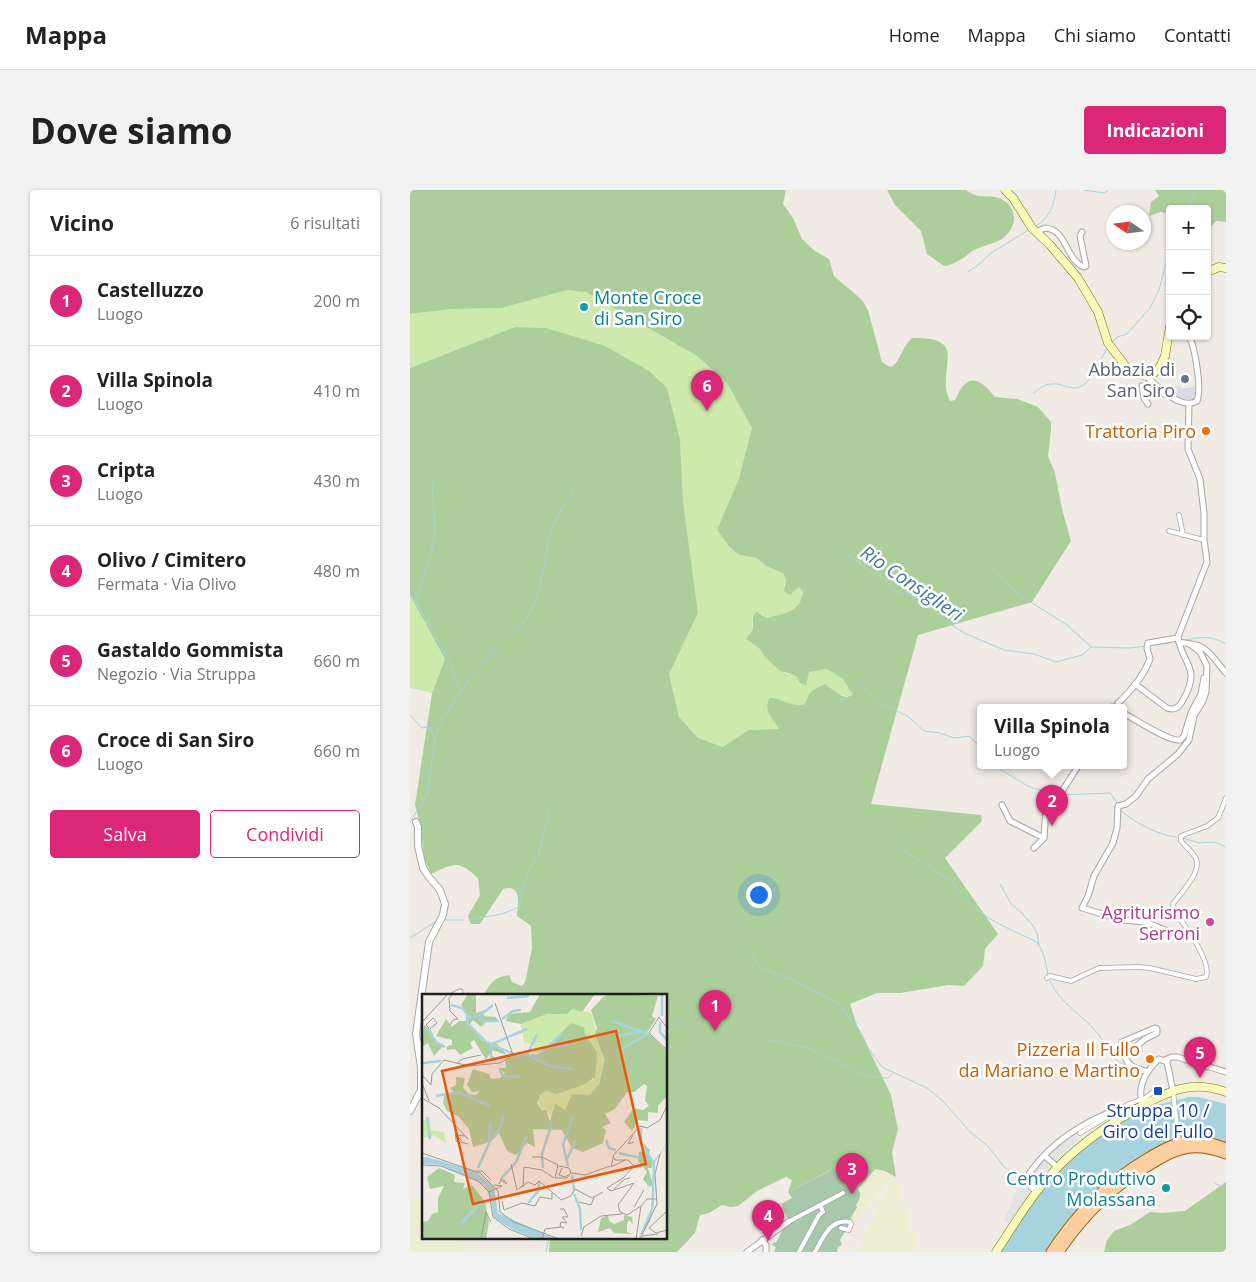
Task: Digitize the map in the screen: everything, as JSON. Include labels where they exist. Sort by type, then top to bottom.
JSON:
[{"type":"main road","points":[[1005,190],[1036,232],[1050,245],[1078,278],[1098,312],[1108,344],[1127,369],[1138,375],[1146,376],[1154,373],[1162,365],[1167,340]]},
{"type":"main road","points":[[1211,270],[1226,268]]},
{"type":"main road","points":[[996,1252],[1036,1192],[1057,1167],[1115,1114],[1142,1103],[1197,1086],[1226,1092]]},
{"type":"main road","points":[[1051,1252],[1089,1202],[1126,1170],[1178,1141],[1201,1141],[1226,1148]]},
{"type":"main road","points":[[1059,1252],[1094,1208],[1130,1177],[1162,1158],[1180,1150],[1205,1148],[1226,1154]]},
{"type":"street","points":[[1036,232],[1045,228],[1054,230],[1074,260],[1084,267],[1086,266],[1080,236],[1082,232]]},
{"type":"street","points":[[1148,404],[1144,398],[1142,386],[1157,394],[1169,396],[1189,404],[1198,401],[1199,395],[1191,340]]},
{"type":"street","points":[[1146,376],[1169,396]]},
{"type":"street","points":[[1135,684],[1167,708],[1176,709],[1182,702],[1190,683],[1189,665],[1179,642],[1192,598],[1206,566],[1204,513],[1200,479],[1188,449],[1189,404]]},
{"type":"street","points":[[1178,515],[1183,535]]},
{"type":"street","points":[[1169,531],[1204,540]]},
{"type":"street","points":[[1127,715],[1172,740],[1178,741],[1183,738],[1191,714],[1202,694],[1204,669],[1202,660],[1196,652],[1179,642]]},
{"type":"street","points":[[1117,704],[1135,684],[1150,660],[1147,646],[1149,643],[1179,642],[1197,644],[1205,648],[1226,673]]},
{"type":"street","points":[[1190,644],[1202,654],[1206,663],[1207,673],[1206,692],[1194,716],[1190,740],[1178,754],[1148,779],[1139,794],[1132,800],[1118,806],[1117,828],[1113,843],[1094,876],[1082,908],[1123,920],[1145,922],[1175,934],[1192,937]]},
{"type":"street","points":[[1034,848],[1044,838],[1046,793],[1051,788],[1062,792],[1076,769]]},
{"type":"street","points":[[1049,977],[1071,981],[1099,968],[1138,967],[1150,968],[1196,980],[1202,979],[1208,974],[1204,957],[1174,911],[1173,906],[1198,866],[1195,856],[1181,837],[1207,826],[1218,818],[1226,798]]},
{"type":"street","points":[[1002,805],[1010,821],[1044,838]]},
{"type":"street","points":[[410,1111],[421,1090],[422,1077],[416,1034],[429,942],[445,909],[444,896],[423,868],[418,846],[418,827],[413,820]]},
{"type":"street","points":[[456,994],[460,992]]},
{"type":"street","points":[[1122,1042],[1148,1030],[1157,1029],[1157,1033],[1136,1045],[1125,1057],[1133,1067],[1147,1072]]},
{"type":"street","points":[[418,1048],[422,1043]]},
{"type":"street","points":[[1142,1103],[1142,1087],[1147,1072],[1159,1059],[1181,1058],[1226,1072]]},
{"type":"street","points":[[1165,1060],[1174,1094],[1178,1141]]},
{"type":"street","points":[[1142,1103],[1153,1092]]},
{"type":"street","points":[[1036,1192],[1025,1180],[1045,1156],[1079,1126],[1115,1114]]},
{"type":"street","points":[[1080,1133],[1115,1114]]},
{"type":"street","points":[[1079,1126],[1086,1130]]},
{"type":"street","points":[[1045,1156],[1057,1167]]},
{"type":"street","points":[[751,1251],[762,1240],[788,1222],[843,1193]]},
{"type":"street","points":[[799,1252],[819,1215],[823,1212],[820,1205]]},
{"type":"street","points":[[815,1252],[828,1228],[837,1222],[844,1221],[852,1224],[849,1230],[841,1228]]},
{"type":"street","points":[[762,1240],[766,1246],[766,1252]]},
{"type":"green space","points":[[410,190],[786,190],[783,204],[793,218],[802,239],[815,251],[829,259],[834,276],[862,300],[868,310],[882,362],[892,367],[912,338],[930,339],[941,343],[947,349],[946,389],[950,401],[955,400],[961,388],[968,382],[977,381],[985,386],[995,397],[1017,399],[1038,407],[1051,422],[1048,456],[1055,473],[1071,541],[1032,602],[918,635],[871,804],[981,815],[982,821],[945,858],[998,934],[985,949],[983,966],[964,986],[949,985],[900,993],[877,993],[850,1004],[857,1025],[891,1095],[898,1129],[892,1152],[896,1177],[885,1171],[875,1169],[858,1189],[856,1186],[841,1189],[831,1170],[788,1192],[792,1180],[786,1177],[757,1191],[738,1206],[722,1205],[709,1213],[700,1215],[695,1233],[677,1252],[549,1252],[550,1240],[668,1240],[668,994],[484,994],[491,984],[500,977],[509,975],[512,982],[522,986],[525,982],[532,948],[531,926],[517,916],[518,896],[513,889],[503,889],[480,924],[471,924],[468,916],[480,895],[478,878],[466,868],[456,865],[446,867],[431,874],[424,858],[421,827],[415,805],[432,693],[445,659],[410,595],[410,368],[515,327],[546,328],[605,346],[649,371],[667,388],[680,439],[683,502],[698,613],[669,674],[679,717],[698,738],[723,747],[748,730],[779,729],[768,710],[767,706],[770,698],[797,705],[805,704],[812,691],[825,684],[842,696],[853,695],[843,679],[827,669],[809,672],[806,685],[800,683],[797,677],[792,674],[780,671],[764,656],[761,650],[746,639],[753,629],[753,617],[756,612],[767,618],[790,611],[798,604],[803,592],[799,587],[789,595],[784,591],[786,579],[783,573],[766,566],[757,558],[739,555],[717,530],[739,478],[752,428],[727,383],[697,356],[586,292],[567,290],[502,308],[452,309],[410,314]]},
{"type":"green space","points":[[887,190],[966,190],[971,194],[996,197],[1006,202],[1010,207],[1013,212],[1014,222],[1005,237],[974,250],[956,262],[944,266],[927,254],[921,231],[895,205]]},
{"type":"green space","points":[[1155,190],[1226,190],[1226,222],[1216,221],[1211,227],[1211,205],[1166,205],[1166,213],[1161,212],[1151,215],[1151,202],[1159,196]]},
{"type":"green space","points":[[567,290],[586,292],[697,356],[727,383],[752,428],[739,478],[717,530],[739,555],[757,558],[766,566],[783,573],[786,579],[784,585],[789,595],[799,587],[803,592],[795,608],[767,618],[762,614],[752,623],[753,629],[749,633],[750,643],[761,650],[764,656],[786,674],[792,674],[806,684],[808,672],[827,669],[843,679],[853,695],[842,695],[825,684],[812,691],[805,704],[799,706],[776,698],[767,703],[768,711],[780,729],[748,730],[723,747],[698,738],[679,717],[669,674],[698,613],[683,502],[680,439],[667,388],[546,328],[515,327],[410,368],[410,314],[452,309],[502,308]]},
{"type":"green space","points":[[410,595],[445,659],[432,693],[410,688]]},
{"type":"green space","points":[[875,1169],[885,1171],[896,1177],[889,1180],[873,1203],[871,1201],[854,1222],[851,1220],[861,1198],[860,1187]]},
{"type":"green space","points":[[832,1170],[841,1188],[856,1186],[860,1193],[857,1207],[850,1220],[853,1222],[852,1230],[844,1233],[840,1240],[842,1245],[838,1247],[837,1252],[774,1252],[776,1247],[772,1245],[774,1242],[776,1243],[788,1219],[781,1204],[792,1198],[788,1192]]},
{"type":"green space","points":[[895,1182],[902,1192],[896,1205],[911,1208],[907,1222],[908,1231],[916,1232],[918,1245],[910,1246],[911,1252],[858,1252],[877,1209],[874,1207]]},
{"type":"green space","points":[[1226,1182],[1226,1252],[1104,1252],[1107,1240],[1114,1231],[1130,1225],[1150,1212],[1185,1211]]},
{"type":"green space","points":[[416,1199],[422,1209],[422,1240],[459,1240],[469,1252],[410,1252],[410,1201]]},
{"type":"shaded area","points":[[1180,386],[1181,388],[1195,387],[1195,399],[1180,399],[1172,394],[1171,387]]},
{"type":"shaded area","points":[[1071,1131],[1079,1140],[1050,1167],[1030,1191],[1010,1224],[1004,1221],[1027,1173]]},
{"type":"water","points":[[1188,1097],[1199,1097],[1226,1104],[1226,1142],[1216,1138],[1196,1136],[1159,1147],[1133,1162],[1104,1183],[1068,1221],[1046,1252],[1001,1252],[1037,1197],[1075,1156],[1105,1133],[1137,1114],[1154,1106]]},
{"type":"waterway","points":[[1036,226],[1045,219],[1050,211],[1056,190]]},
{"type":"waterway","points":[[1084,190],[1104,193],[1109,190]]},
{"type":"waterway","points":[[1189,205],[1196,190]]},
{"type":"waterway","points":[[968,272],[991,253],[1027,231]]},
{"type":"waterway","points":[[1112,342],[1117,337],[1127,334],[1150,308],[1159,290],[1169,250]]},
{"type":"waterway","points":[[1034,393],[1048,384],[1073,388],[1082,386],[1093,374],[1107,348]]},
{"type":"waterway","points":[[416,601],[433,545],[435,529],[432,481]]},
{"type":"waterway","points":[[435,740],[442,720],[466,685],[526,619],[539,589],[553,526],[574,491]]},
{"type":"waterway","name":"Rio Consiglieri","points":[[844,552],[871,572],[883,577],[895,591],[911,595],[964,633],[1004,650],[1034,654],[1056,662],[1082,655],[1091,647],[1130,648],[1146,646]]},
{"type":"waterway","points":[[993,568],[1018,594],[1067,625],[1091,647]]},
{"type":"waterway","points":[[410,591],[449,662],[460,690]]},
{"type":"waterway","name":"Rio Consiglieri","points":[[1185,640],[1206,638],[1216,639],[1226,644]]},
{"type":"waterway","name":"Rio Consiglieri","points":[[1150,645],[1169,643]]},
{"type":"waterway","points":[[860,684],[881,703],[909,717],[924,731],[940,733],[954,738],[969,736],[977,744]]},
{"type":"waterway","points":[[410,715],[422,728],[429,727]]},
{"type":"waterway","points":[[410,822],[427,795],[435,740],[427,722]]},
{"type":"waterway","points":[[1000,769],[1028,786],[1045,792]]},
{"type":"waterway","points":[[1049,793],[1060,795],[1110,793],[1117,803]]},
{"type":"waterway","points":[[1120,809],[1130,818],[1146,827],[1176,837]]},
{"type":"waterway","points":[[468,920],[502,914],[519,907],[522,890],[530,869],[538,856],[550,810]]},
{"type":"waterway","points":[[1183,838],[1199,843],[1215,842],[1226,847]]},
{"type":"waterway","points":[[895,845],[953,882],[960,893],[978,911],[1035,941],[1043,952],[1048,975]]},
{"type":"waterway","points":[[1000,884],[1012,905],[1034,927],[1039,945]]},
{"type":"waterway","points":[[443,920],[463,920]]},
{"type":"waterway","points":[[410,938],[437,921]]},
{"type":"waterway","points":[[749,951],[759,966],[790,979],[839,1004],[860,1031],[869,1049],[882,1067],[927,1088],[943,1101],[970,1132],[988,1146],[1005,1168],[1021,1175]]},
{"type":"waterway","points":[[1049,979],[1065,1003],[1099,1035],[1111,1056],[1125,1066],[1138,1071]]},
{"type":"waterway","points":[[668,1032],[681,1020]]},
{"type":"waterway","points":[[770,1040],[814,1051],[869,1076],[888,1078],[892,1074]]},
{"type":"waterway","points":[[1215,1183],[1226,1190]]},
{"type":"waterway","points":[[546,1252],[549,1240]]},
{"type":"place","name":"Monte Croce di San Siro","points":[[584,307]]},
{"type":"place","name":"Abbazia di San Siro","points":[[1185,379]]},
{"type":"place","name":"Croce di San Siro","points":[[707,411]]},
{"type":"place","name":"Trattoria Piro","points":[[1206,431]]},
{"type":"place","name":"Villa Spinola","points":[[1052,826]]},
{"type":"place","name":"Agriturismo Serroni","points":[[1210,922]]},
{"type":"place","name":"Castelluzzo","points":[[715,1031]]},
{"type":"place","name":"Pizzeria Il Fullo da Mariano e Martino","points":[[1150,1059]]},
{"type":"place","name":"Gastaldo Gommista","points":[[1200,1078]]},
{"type":"place","name":"Struppa 10 / Giro del Fullo","points":[[1158,1091]]},
{"type":"place","name":"Centro Produttivo Molassana","points":[[1166,1188]]},
{"type":"place","name":"Cripta","points":[[852,1194]]},
{"type":"place","name":"Olivo / Cimitero","points":[[768,1241]]}]
